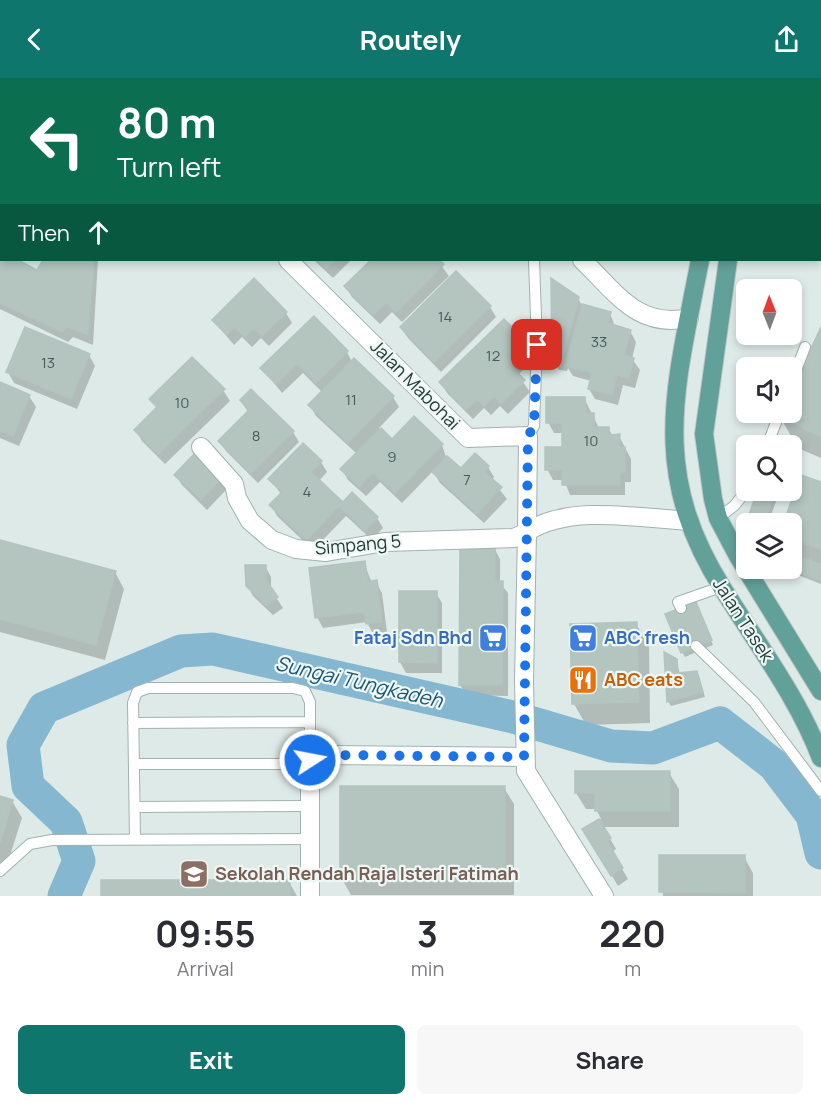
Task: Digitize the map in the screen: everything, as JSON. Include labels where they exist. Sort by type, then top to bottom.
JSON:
[{"type":"main road","name":"Jalan Tasek","points":[[700,261],[674,407],[673,442],[677,477],[688,521],[721,587],[783,682],[821,758]]},
{"type":"main road","name":"Jalan Tasek","points":[[728,261],[706,401],[704,434],[708,470],[718,518],[821,691]]},
{"type":"street","name":"Jalan Mabohai","points":[[289,261],[468,438],[528,436]]},
{"type":"street","points":[[583,261],[644,317],[669,322],[689,318]]},
{"type":"street","points":[[528,436],[524,748],[532,784],[604,896]]},
{"type":"street","name":"Simpang 5","points":[[201,447],[234,484],[237,498],[250,521],[272,540],[296,549],[326,552],[385,542],[514,538],[528,532]]},
{"type":"street","points":[[528,532],[541,523],[572,517],[617,516],[688,521]]},
{"type":"street","points":[[310,896],[310,760],[332,755],[524,748]]},
{"type":"lane","points":[[528,436],[534,426],[537,345],[534,261]]},
{"type":"lane","points":[[801,357],[805,347]]},
{"type":"lane","points":[[718,518],[738,501]]},
{"type":"lane","points":[[681,608],[678,602],[721,587]]},
{"type":"lane","points":[[696,646],[754,702],[821,791]]},
{"type":"lane","points":[[135,764],[291,764],[310,760],[310,702],[305,691],[292,688],[148,688],[137,692],[133,703],[135,839]]},
{"type":"lane","points":[[133,723],[310,722]]},
{"type":"lane","points":[[135,807],[310,806]]},
{"type":"lane","points":[[0,872],[30,844],[52,840],[310,839]]},
{"type":"building","points":[[0,261],[20,261],[37,270],[42,261],[94,261],[88,335],[67,327],[62,332],[0,303]]},
{"type":"building","points":[[318,261],[334,261],[326,268]]},
{"type":"building","points":[[370,261],[440,261],[444,264],[396,312],[386,302],[373,315],[344,286]]},
{"type":"building","points":[[456,271],[491,306],[434,362],[400,327]]},
{"type":"building","points":[[254,278],[287,312],[262,336],[254,328],[245,337],[235,327],[227,335],[212,320]]},
{"type":"building","points":[[551,278],[579,297],[562,361],[552,360]]},
{"type":"building","points":[[582,304],[611,312],[608,323],[631,330],[624,355],[634,358],[629,378],[617,375],[612,395],[588,389],[592,373],[565,366]]},
{"type":"building","points":[[314,316],[348,351],[316,383],[297,363],[276,384],[260,368]]},
{"type":"building","points":[[504,319],[531,346],[511,366],[525,380],[501,404],[494,396],[484,406],[477,399],[466,410],[439,382]]},
{"type":"building","points":[[25,327],[90,354],[71,399],[6,372]]},
{"type":"building","points":[[821,327],[821,437],[792,423],[802,423],[802,368]]},
{"type":"building","points":[[192,357],[225,389],[158,454],[134,430],[157,407],[149,399]]},
{"type":"building","points":[[354,358],[394,396],[348,443],[308,405]]},
{"type":"building","points":[[0,382],[30,395],[13,436],[0,431]]},
{"type":"building","points":[[251,389],[294,431],[251,473],[218,441],[249,410],[240,400]]},
{"type":"building","points":[[546,397],[585,397],[586,413],[594,413],[594,427],[609,427],[609,435],[620,434],[619,447],[625,447],[625,472],[620,472],[620,485],[562,485],[562,470],[545,470],[545,447],[562,447],[562,423],[546,423]]},
{"type":"building","points":[[414,416],[443,444],[395,493],[373,472],[359,487],[340,469],[381,428],[392,439]]},
{"type":"building","points":[[303,443],[322,461],[311,472],[343,502],[352,492],[378,517],[365,531],[339,506],[307,540],[269,505],[282,492],[268,479]]},
{"type":"building","points":[[195,453],[221,479],[201,500],[174,475]]},
{"type":"building","points":[[475,453],[489,466],[484,472],[502,487],[477,514],[432,472],[447,456],[461,468]]},
{"type":"building","points":[[802,475],[821,482],[821,549],[802,542],[802,513],[787,513],[791,501],[802,501]]},
{"type":"building","points":[[754,501],[772,501],[768,513],[749,513]]},
{"type":"building","points":[[0,540],[116,571],[96,645],[0,619]]},
{"type":"building","points":[[460,546],[495,547],[495,581],[503,581],[502,685],[459,685]]},
{"type":"building","points":[[802,557],[821,564],[821,581],[802,574]]},
{"type":"building","points":[[365,561],[368,582],[377,580],[382,622],[366,624],[364,612],[315,618],[309,568]]},
{"type":"building","points":[[245,565],[266,565],[266,580],[278,597],[266,605],[246,586]]},
{"type":"building","points":[[399,591],[437,591],[437,663],[399,662]]},
{"type":"building","points":[[696,602],[712,640],[681,653],[665,614]]},
{"type":"building","points":[[637,622],[639,702],[572,704],[570,624]]},
{"type":"building","points":[[664,652],[677,659],[678,673],[697,671],[703,692],[667,702]]},
{"type":"building","points":[[575,771],[670,771],[670,811],[595,811],[595,793],[575,793]]},
{"type":"building","points":[[340,786],[505,786],[505,880],[340,879]]},
{"type":"building","points":[[0,796],[13,800],[0,843]]},
{"type":"building","points":[[599,819],[611,838],[607,841],[623,868],[611,876],[582,829]]},
{"type":"building","points":[[659,855],[745,855],[745,893],[659,892]]},
{"type":"building","points":[[101,880],[290,880],[290,896],[101,896]]},
{"type":"waterway","name":"Sungai Tungkadeh","points":[[64,896],[79,861],[66,822],[28,786],[23,745],[44,708],[181,651],[213,649],[513,717],[611,746],[653,748],[720,723],[774,765],[812,815],[821,853]]},
{"type":"place","name":"Fataj Sdn Bhd","points":[[493,638]]},
{"type":"place","name":"ABC fresh","points":[[583,638]]},
{"type":"place","name":"ABC eats","points":[[583,680]]},
{"type":"place","name":"Sekolah Rendah Raja Isteri Fatimah","points":[[194,874]]},
{"type":"route","points":[[310,760],[332,755],[524,757],[528,436],[534,426],[537,345]]}]
